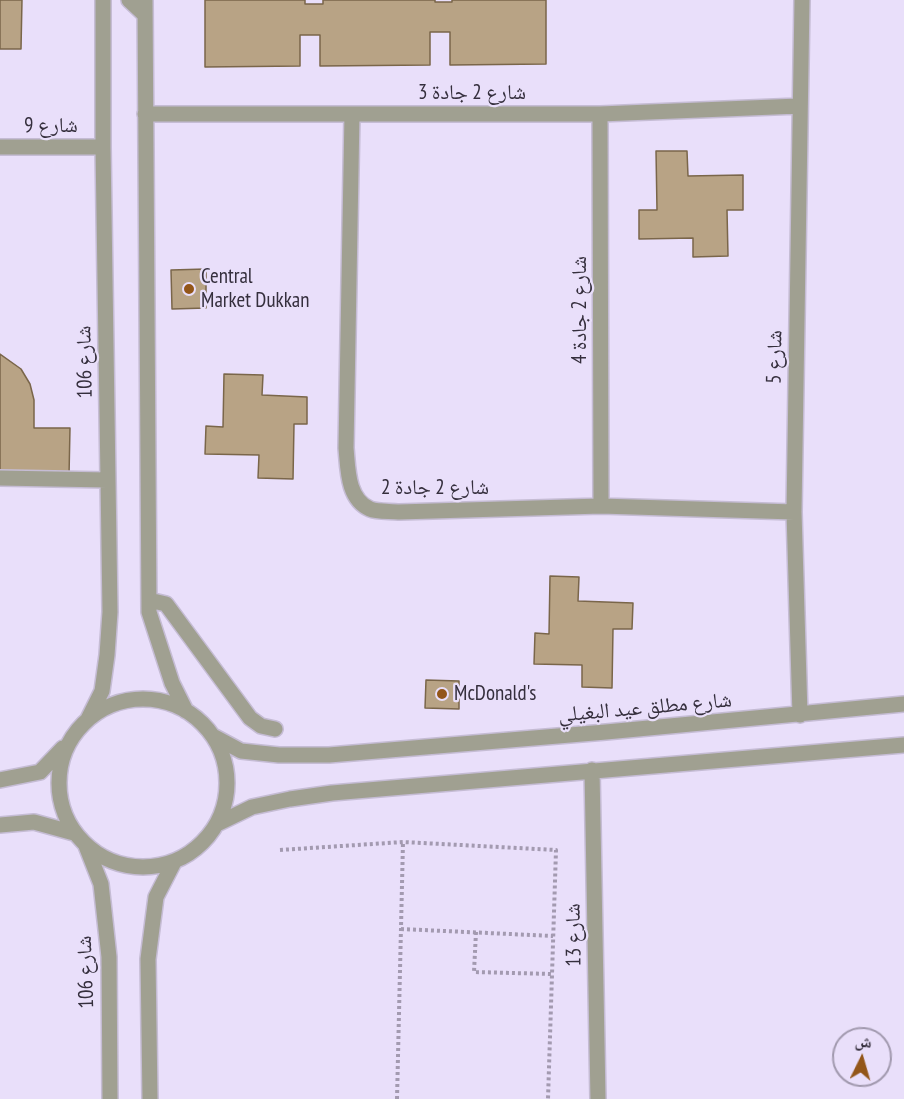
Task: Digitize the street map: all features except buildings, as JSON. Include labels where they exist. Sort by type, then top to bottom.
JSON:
[{"type":"street","points":[[129,0],[145,7],[149,612],[172,683],[186,711]]},
{"type":"street","name":"شارع 5","points":[[800,715],[794,512],[802,0]]},
{"type":"street","name":"شارع 106","points":[[88,719],[102,691],[110,612],[103,147],[106,3]]},
{"type":"street","name":"شارع 2 جادة 3","points":[[145,114],[600,114],[799,106]]},
{"type":"street","name":"شارع 2 جادة 2","points":[[352,114],[346,448],[350,485],[359,502],[370,510],[399,512],[601,506],[794,512]]},
{"type":"street","name":"شارع 2 جادة 4","points":[[600,114],[601,506]]},
{"type":"street","name":"شارع 9","points":[[0,147],[103,147]]},
{"type":"street","points":[[0,478],[107,480]]},
{"type":"street","points":[[149,600],[166,604],[250,718],[261,726],[275,729]]},
{"type":"street","points":[[0,780],[40,772],[88,719],[110,705],[136,699],[162,701],[186,711],[201,722],[213,736],[223,756],[228,779],[225,802],[217,824],[199,847],[174,862],[151,867],[128,866],[105,859],[86,846],[74,832],[63,812],[58,788],[60,764],[69,742]]},
{"type":"street","name":"شارع مطلق عيد البغيلي","points":[[213,736],[241,751],[279,755],[329,755],[904,704]]},
{"type":"street","points":[[217,824],[252,807],[290,799],[592,770],[904,745]]},
{"type":"street","name":"شارع 13","points":[[592,770],[598,1099]]},
{"type":"street","points":[[0,825],[34,822],[74,832]]},
{"type":"street","name":"شارع 106","points":[[86,846],[101,884],[109,957],[110,1099]]},
{"type":"street","points":[[150,1099],[148,959],[156,897],[174,862]]},
{"type":"path","points":[[397,1099],[403,842]]},
{"type":"path","points":[[280,850],[403,842],[556,850],[548,1099]]},
{"type":"path","points":[[401,929],[553,936]]},
{"type":"path","points":[[476,932],[474,972],[552,974]]},
{"type":"place","name":"Central Market Dukkan","points":[[189,289]]},
{"type":"place","name":"McDonald's","points":[[442,694]]}]
